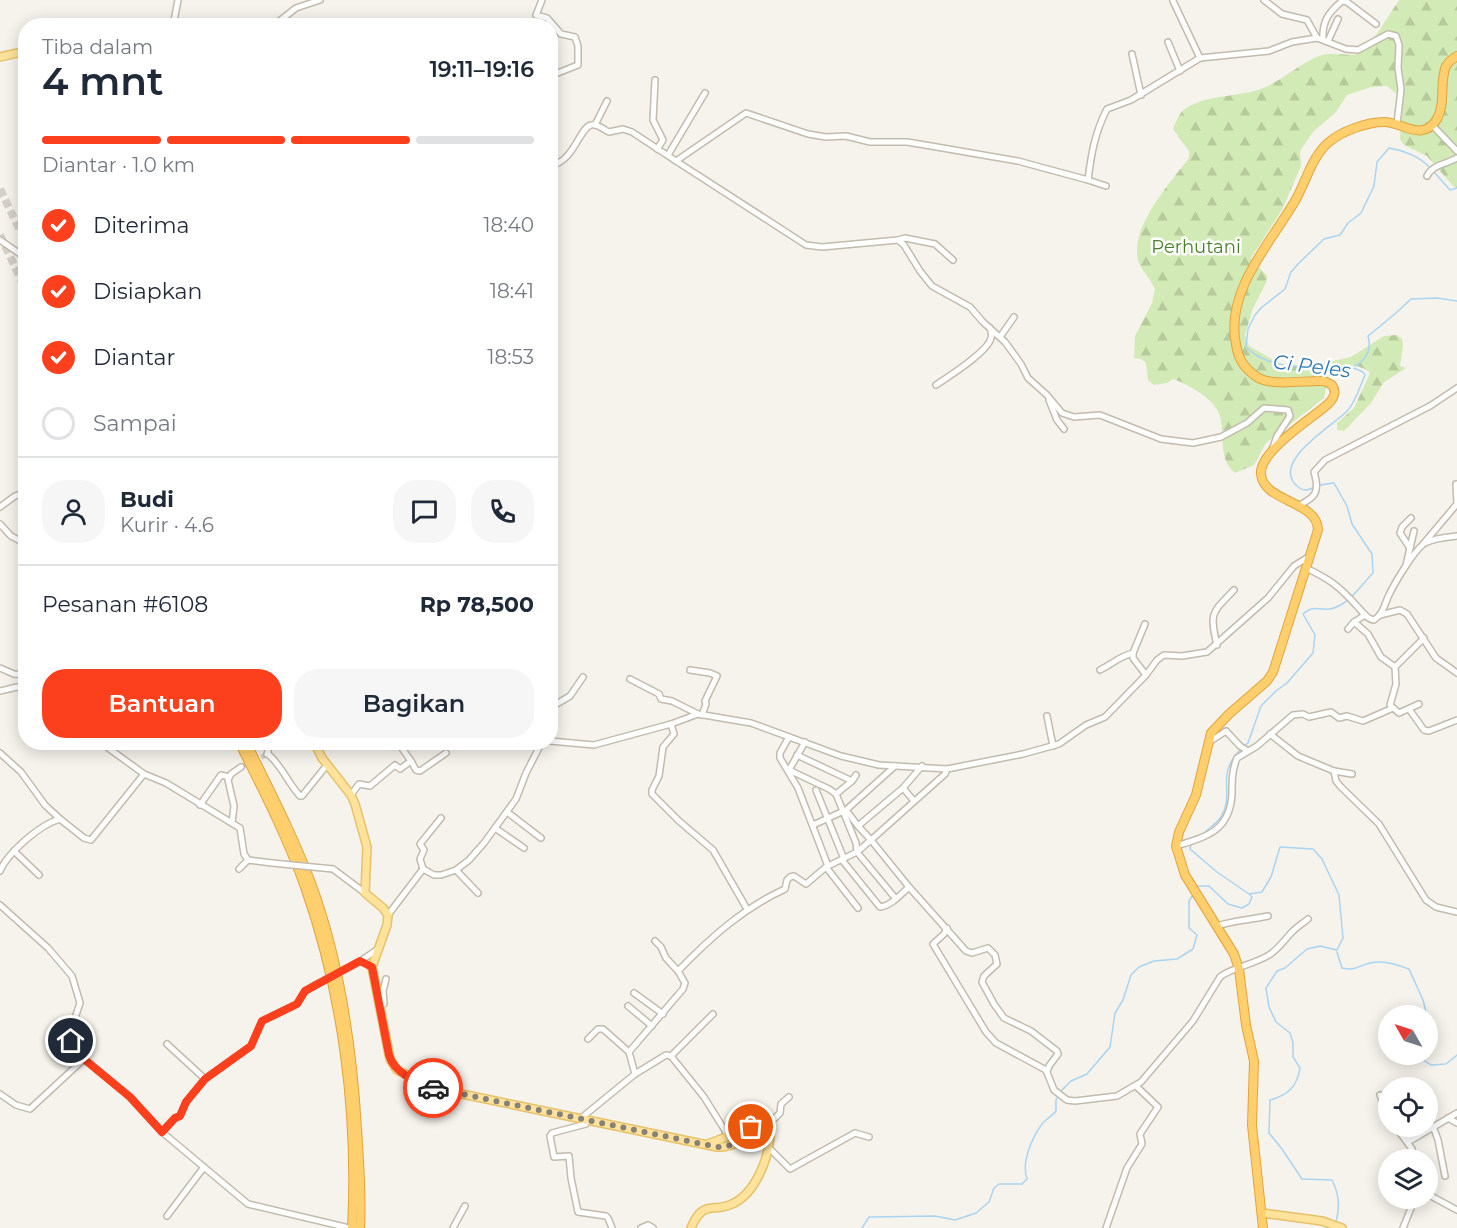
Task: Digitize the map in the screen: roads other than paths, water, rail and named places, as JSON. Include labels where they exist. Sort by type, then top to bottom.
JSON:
[{"type":"highway","points":[[1263,1228],[1252,1125],[1254,1061],[1245,1025],[1237,959],[1183,871],[1176,846],[1179,832],[1196,795],[1207,743],[1218,725],[1270,676],[1278,659],[1318,530],[1318,523],[1308,511],[1270,488],[1262,478],[1262,466],[1287,436],[1335,396],[1332,385],[1324,381],[1263,380],[1244,366],[1237,349],[1233,323],[1246,281],[1294,202],[1325,145],[1334,138],[1365,125],[1382,122],[1420,131],[1432,125],[1442,106],[1444,72],[1450,61],[1457,56]]},
{"type":"highway","points":[[243,750],[278,821],[300,877],[326,961],[340,1022],[352,1146],[350,1228]]},
{"type":"highway","points":[[250,750],[308,874],[331,950],[346,1019],[354,1079],[361,1206],[360,1228]]},
{"type":"main road","points":[[0,57],[18,54]]},
{"type":"main road","points":[[319,750],[327,765],[351,795],[367,847],[365,893],[388,915],[387,925],[372,967],[390,1059],[393,1066],[400,1072],[430,1087],[723,1147],[730,1146],[761,1128]]},
{"type":"main road","points":[[691,1228],[706,1208],[728,1206],[742,1198],[760,1173],[769,1148],[770,1137],[761,1128],[751,1127],[708,1144]]},
{"type":"main road","points":[[1262,1213],[1332,1223],[1342,1228]]},
{"type":"street","points":[[175,18],[178,0]]},
{"type":"street","points":[[283,18],[296,8],[320,0]]},
{"type":"street","points":[[542,0],[536,15],[548,18]]},
{"type":"street","points":[[1173,0],[1200,58]]},
{"type":"street","points":[[1264,0],[1282,14],[1307,20],[1323,39],[1340,48],[1358,50],[1388,34],[1396,36],[1400,45],[1398,68],[1401,90],[1397,124]]},
{"type":"street","points":[[1323,39],[1323,27],[1327,16],[1342,1],[1347,2],[1376,24]]},
{"type":"street","points":[[1088,180],[1092,149],[1099,124],[1107,109],[1141,95],[1200,58],[1269,51],[1292,42],[1323,39],[1338,20]]},
{"type":"street","points":[[558,30],[561,34],[575,37],[578,46],[578,65],[558,73]]},
{"type":"street","points":[[1168,42],[1179,70]]},
{"type":"street","points":[[1132,54],[1141,95]]},
{"type":"street","points":[[655,80],[652,118],[663,140],[657,148]]},
{"type":"street","points":[[668,155],[705,93]]},
{"type":"street","points":[[595,125],[607,101]]},
{"type":"street","points":[[676,161],[743,114],[750,114],[808,134],[826,137],[846,136],[870,142],[907,142],[1018,161],[1106,186]]},
{"type":"street","points":[[558,163],[563,161],[576,146],[590,125],[609,132],[622,129],[632,132],[806,245],[822,247],[905,238],[935,244],[954,260]]},
{"type":"street","points":[[1432,125],[1457,151]]},
{"type":"street","points":[[1428,173],[1436,166],[1445,165],[1457,158]]},
{"type":"street","points":[[0,240],[18,252]]},
{"type":"street","points":[[898,240],[904,245],[920,272],[932,286],[970,307],[1008,345],[1028,378],[1066,415],[1074,417],[1101,414],[1161,439],[1193,443],[1221,437],[1247,423],[1264,408],[1288,410],[1290,416],[1277,436],[1272,452]]},
{"type":"street","points":[[1000,337],[1014,316]]},
{"type":"street","points":[[936,385],[987,345],[991,339],[990,328]]},
{"type":"street","points":[[1298,506],[1311,500],[1317,481],[1314,472],[1325,460],[1430,406],[1457,388]]},
{"type":"street","points":[[1047,395],[1057,420],[1064,429]]},
{"type":"street","points":[[1380,615],[1406,567],[1457,504],[1456,484]]},
{"type":"street","points":[[0,507],[18,495]]},
{"type":"street","points":[[1410,548],[1400,533],[1402,527],[1411,518]]},
{"type":"street","points":[[0,524],[18,540]]},
{"type":"street","points":[[1406,567],[1414,531]]},
{"type":"street","points":[[1423,544],[1432,540],[1457,536]]},
{"type":"street","points":[[630,679],[659,694],[662,699],[672,701],[700,714],[750,723],[841,756],[879,765],[947,769],[1053,746],[1086,725],[1111,713],[1157,660],[1164,655],[1199,655],[1207,652],[1268,598],[1294,566],[1306,564],[1344,590],[1372,620],[1380,615],[1400,610],[1407,614],[1436,658],[1457,673]]},
{"type":"street","points":[[1217,645],[1212,624],[1213,613],[1234,590]]},
{"type":"street","points":[[1348,630],[1354,622],[1365,615]]},
{"type":"street","points":[[1354,622],[1368,634],[1381,657],[1395,667]]},
{"type":"street","points":[[1145,624],[1133,658],[1146,675]]},
{"type":"street","points":[[1419,704],[1400,714],[1390,705],[1396,686],[1395,667],[1424,638]]},
{"type":"street","points":[[1101,670],[1118,658],[1133,653]]},
{"type":"street","points":[[0,668],[18,674]]},
{"type":"street","points":[[558,742],[594,745],[700,714],[717,676],[690,670]]},
{"type":"street","points":[[558,703],[570,696],[583,677]]},
{"type":"street","points":[[0,691],[17,687],[18,684]]},
{"type":"street","points":[[1176,846],[1211,835],[1230,809],[1234,764],[1241,753],[1293,715],[1303,714],[1308,717],[1331,712],[1339,718],[1347,716],[1362,721],[1393,708]]},
{"type":"street","points":[[1408,709],[1424,730],[1429,731],[1457,720]]},
{"type":"street","points":[[1047,716],[1053,746]]},
{"type":"street","points":[[671,724],[675,734],[663,747],[659,776],[652,794],[717,854],[733,888],[747,909]]},
{"type":"street","points":[[1207,743],[1226,731],[1244,749]]},
{"type":"street","points":[[1270,734],[1298,756],[1334,771],[1353,774]]},
{"type":"street","points":[[789,737],[780,755],[813,825],[827,867],[858,908]]},
{"type":"street","points":[[789,770],[805,742]]},
{"type":"street","points":[[111,750],[144,774],[166,783],[232,823],[241,831],[244,854],[248,860],[333,868],[365,893]]},
{"type":"street","points":[[267,750],[267,754],[285,772],[290,785],[300,796],[308,790],[327,765]]},
{"type":"street","points":[[403,750],[420,771],[446,753]]},
{"type":"street","points":[[423,869],[438,875],[456,870],[469,860],[516,799],[538,750]]},
{"type":"street","points":[[0,753],[21,772],[45,805],[84,838],[91,840],[144,774]]},
{"type":"street","points":[[797,755],[852,781]]},
{"type":"street","points":[[351,795],[359,784],[370,786],[395,765],[400,770],[411,761]]},
{"type":"street","points":[[813,825],[844,811],[895,766]]},
{"type":"street","points":[[858,826],[903,788],[922,766]]},
{"type":"street","points":[[229,777],[241,767]]},
{"type":"street","points":[[678,971],[702,946],[747,909],[785,889],[790,877],[796,877],[806,884],[827,867],[857,852],[945,774],[947,769]]},
{"type":"street","points":[[789,770],[836,794],[856,843],[857,852],[896,899]]},
{"type":"street","points":[[1334,771],[1336,781],[1341,787],[1379,824],[1426,900],[1431,905],[1457,912]]},
{"type":"street","points":[[200,805],[221,775],[229,777]]},
{"type":"street","points":[[836,794],[856,775]]},
{"type":"street","points":[[229,777],[229,790],[234,810],[232,823]]},
{"type":"street","points":[[903,788],[914,801]]},
{"type":"street","points":[[816,790],[829,818],[843,859],[880,907],[896,899],[909,887]]},
{"type":"street","points":[[844,811],[969,953],[988,948],[995,956],[997,964],[984,976],[982,982],[1004,1018],[1031,1031],[1058,1052],[1047,1072]]},
{"type":"street","points":[[507,812],[542,838]]},
{"type":"street","points":[[423,869],[420,859],[424,850],[420,844],[441,818]]},
{"type":"street","points":[[0,871],[5,861],[24,841],[46,825],[60,819]]},
{"type":"street","points":[[495,828],[524,848]]},
{"type":"street","points":[[14,851],[39,874]]},
{"type":"street","points":[[239,869],[248,860]]},
{"type":"street","points":[[388,915],[423,869]]},
{"type":"street","points":[[456,870],[478,893]]},
{"type":"street","points":[[0,905],[48,948],[72,976],[80,1003],[70,1033],[71,1041],[84,1059],[130,1097],[162,1132],[248,1204],[350,1228]]},
{"type":"street","points":[[1217,926],[1235,920],[1268,916]]},
{"type":"street","points":[[947,928],[933,944],[986,1032],[996,1043],[1047,1072],[1059,1094],[1067,1100],[1075,1101],[1117,1096],[1137,1086],[1193,1021],[1215,982],[1226,972],[1239,969],[1279,949],[1293,931],[1308,919]]},
{"type":"street","points":[[629,1052],[684,986],[678,971],[656,942]]},
{"type":"street","points":[[162,1132],[175,1118],[180,1116],[186,1102],[205,1079],[248,1049],[262,1021],[297,1004],[305,991],[378,949]]},
{"type":"street","points":[[360,961],[372,967]]},
{"type":"street","points":[[380,1006],[384,1004],[383,991],[386,979]]},
{"type":"street","points":[[634,993],[663,1014]]},
{"type":"street","points":[[628,1006],[652,1026]]},
{"type":"street","points":[[672,1056],[713,1014]]},
{"type":"street","points":[[588,1039],[598,1029],[603,1029],[629,1052],[635,1074]]},
{"type":"street","points":[[167,1044],[205,1079]]},
{"type":"street","points":[[612,1228],[609,1218],[605,1216],[578,1212],[569,1156],[554,1157],[550,1136],[552,1133],[586,1124],[583,1119],[635,1074],[666,1055],[672,1056],[704,1097],[729,1137]]},
{"type":"street","points":[[0,1094],[16,1105],[30,1109],[84,1059]]},
{"type":"street","points":[[1106,1228],[1127,1168],[1142,1144],[1140,1134],[1158,1107],[1137,1086]]},
{"type":"street","points":[[761,1128],[780,1113],[781,1104],[789,1097]]},
{"type":"street","points":[[1438,1123],[1457,1113]]},
{"type":"street","points":[[1448,1118],[1457,1122]]},
{"type":"street","points":[[769,1148],[790,1169],[857,1132],[869,1137]]},
{"type":"street","points":[[1406,1137],[1409,1140]]},
{"type":"street","points":[[1408,1137],[1412,1149]]},
{"type":"street","points":[[1409,1140],[1414,1137]]},
{"type":"street","points":[[1437,1137],[1445,1176]]},
{"type":"street","points":[[167,1216],[204,1167]]},
{"type":"street","points":[[1438,1200],[1457,1210]]},
{"type":"street","points":[[453,1228],[465,1206]]},
{"type":"street","points":[[1403,1228],[1411,1209]]},
{"type":"street","points":[[641,1228],[648,1225],[653,1228]]},
{"type":"waterway","name":"Ci Peles","points":[[1315,487],[1306,490],[1298,487],[1291,477],[1291,467],[1307,445],[1348,410],[1356,398],[1365,375],[1349,367],[1286,365],[1264,359],[1246,347],[1248,329],[1262,307],[1285,289],[1291,272],[1298,264],[1324,239],[1340,235],[1348,223],[1361,213],[1374,186],[1377,162],[1389,148],[1411,155],[1430,168]]},
{"type":"waterway","name":"Ci Peles","points":[[1433,171],[1450,190],[1457,188]]},
{"type":"waterway","points":[[1355,366],[1368,354],[1368,336],[1411,299],[1437,298],[1457,301]]},
{"type":"waterway","name":"Ci Peles","points":[[1244,746],[1248,743],[1261,706],[1287,683],[1313,653],[1315,635],[1303,614],[1310,609],[1330,609],[1343,604],[1373,573],[1372,554],[1352,524],[1347,506],[1334,483],[1320,485]]},
{"type":"waterway","name":"Ci Peles","points":[[1204,833],[1221,817],[1225,808],[1229,768],[1241,749]]},
{"type":"waterway","name":"Ci Peles","points":[[1191,844],[1190,849],[1217,872],[1249,894],[1262,892],[1271,877],[1280,847],[1313,849],[1322,859],[1339,895],[1343,938],[1337,950],[1320,946],[1307,949],[1285,968],[1277,971],[1266,988],[1269,1007],[1276,1022],[1290,1033],[1293,1057],[1300,1068],[1297,1080],[1291,1089],[1282,1096],[1270,1100],[1269,1133],[1302,1179],[1332,1180],[1338,1200],[1336,1222]]},
{"type":"waterway","points":[[1197,888],[1198,886],[1209,886],[1228,904],[1242,908],[1249,904],[1252,897],[1250,895]]},
{"type":"waterway","points":[[1060,1092],[1071,1081],[1087,1074],[1110,1047],[1115,1013],[1123,1000],[1131,975],[1139,967],[1154,961],[1177,959],[1193,949],[1197,935],[1189,928],[1189,901],[1193,895]]},
{"type":"waterway","points":[[1337,952],[1342,968],[1354,969],[1380,962],[1409,969],[1424,1005]]},
{"type":"waterway","points":[[1438,1065],[1446,1064],[1457,1055]]},
{"type":"waterway","points":[[862,1228],[869,1217],[935,1216],[955,1220],[976,1213],[989,1202],[994,1188],[999,1184],[1022,1184],[1027,1179],[1025,1165],[1031,1143],[1042,1124],[1056,1111],[1058,1096]]},
{"type":"tunnel","points":[[0,189],[18,226]]},
{"type":"tunnel","points":[[0,235],[18,273]]},
{"type":"tunnel","points":[[241,767],[266,755]]},
{"type":"park label","name":"Perhutani","points":[[1196,247]]}]
